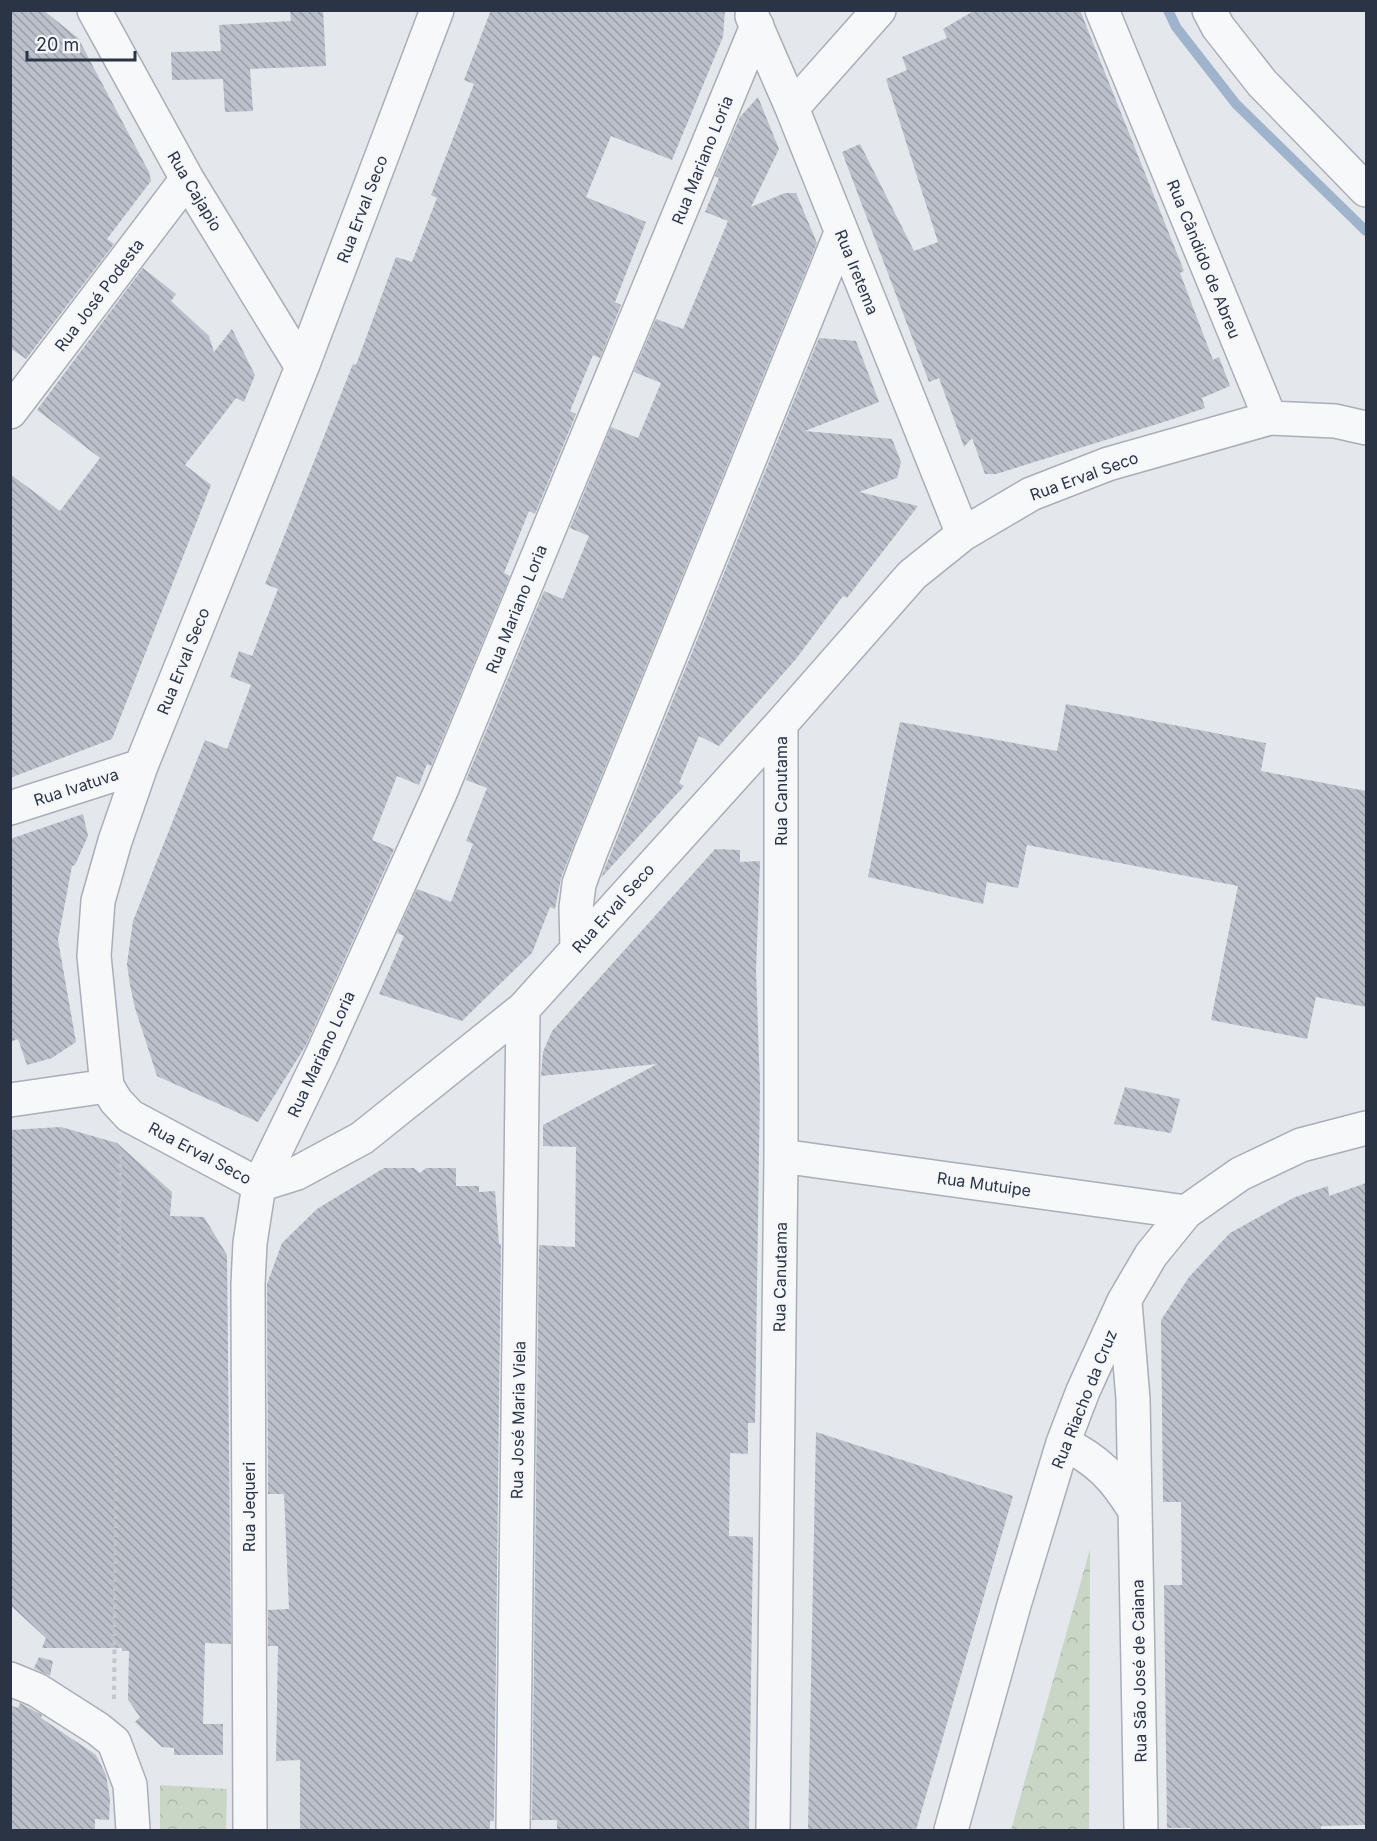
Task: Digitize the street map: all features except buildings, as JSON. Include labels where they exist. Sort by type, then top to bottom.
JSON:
[{"type":"street","name":"Rua Cajapio","points":[[94,10],[187,179],[302,367]]},
{"type":"street","name":"Rua Erval Seco","points":[[437,10],[302,367],[141,766],[115,841],[98,901],[94,957],[107,1086],[116,1101],[130,1116],[259,1185],[297,1173],[362,1138],[523,1009],[781,724],[912,575],[963,534],[1031,494],[1108,464],[1270,418]]},
{"type":"street","points":[[792,108],[879,10]]},
{"type":"street","name":"Rua Cândido de Abreu","points":[[1102,10],[1270,418]]},
{"type":"street","points":[[1209,10],[1218,27],[1262,83],[1366,190]]},
{"type":"street","name":"Rua Iretema","points":[[754,18],[963,534]]},
{"type":"street","name":"Rua Mariano Loria","points":[[259,1185],[321,1057],[440,793],[754,18]]},
{"type":"street","name":"Rua José Podesta","points":[[10,412],[187,179]]},
{"type":"street","points":[[577,947],[576,908],[579,884],[591,851],[841,233]]},
{"type":"street","points":[[1270,418],[1335,421],[1366,428]]},
{"type":"street","name":"Rua Canutama","points":[[773,1830],[781,1156],[781,724]]},
{"type":"street","name":"Rua Ivatuva","points":[[10,808],[141,766]]},
{"type":"street","name":"Rua José Maria Viela","points":[[513,1830],[523,1009]]},
{"type":"street","points":[[10,1100],[107,1086]]},
{"type":"street","name":"Rua Riacho da Cruz","points":[[951,1830],[1014,1605],[1063,1443],[1083,1391],[1125,1301],[1151,1255],[1186,1212],[1240,1174],[1301,1145],[1366,1128]]},
{"type":"street","name":"Rua Mutuipe","points":[[781,1156],[1186,1212]]},
{"type":"street","name":"Rua Jequeri","points":[[250,1830],[248,1284],[250,1243],[259,1185]]},
{"type":"street","name":"Rua São José de Caiana","points":[[1125,1301],[1133,1399],[1141,1830]]},
{"type":"street","points":[[1063,1443],[1082,1452],[1102,1467],[1119,1485],[1135,1511]]},
{"type":"street","points":[[10,1679],[37,1690],[98,1729],[114,1742],[130,1785],[133,1830]]},
{"type":"path","points":[[114,1742],[119,1157],[130,1116]]},
{"type":"green space","points":[[1090,1549],[1089,1830],[1011,1830]]},
{"type":"green space","points":[[160,1785],[227,1789],[226,1830],[160,1830]]},
{"type":"waterway","points":[[1168,10],[1176,27],[1236,104],[1366,231]]}]
